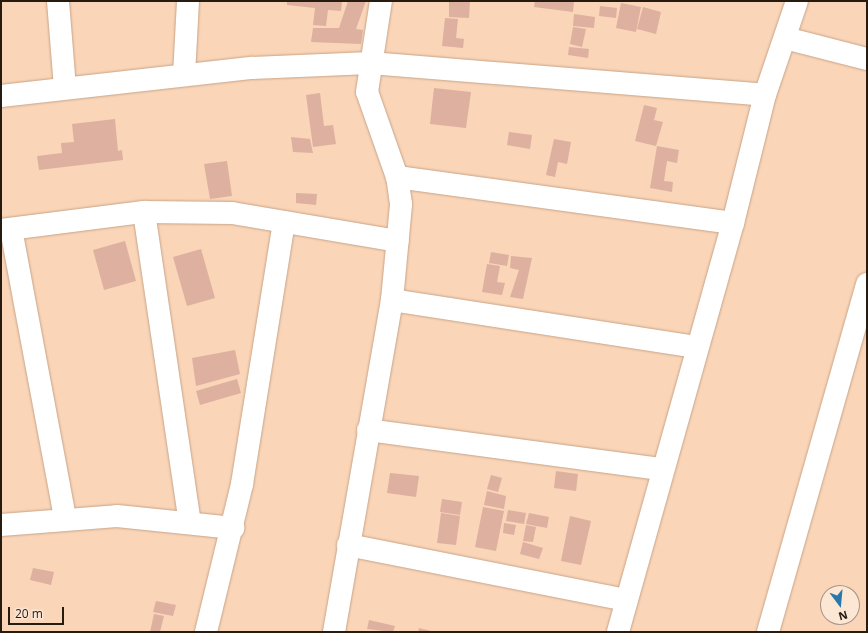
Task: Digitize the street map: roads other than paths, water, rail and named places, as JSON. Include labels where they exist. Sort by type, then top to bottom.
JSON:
[{"type":"street","points":[[58,1],[65,88]]},
{"type":"street","points":[[184,75],[188,1]]},
{"type":"street","points":[[334,632],[368,430],[392,300],[401,204],[397,178],[368,99],[370,63],[381,1]]},
{"type":"street","points":[[618,632],[662,469],[733,223],[765,95],[797,1]]},
{"type":"street","points":[[785,38],[867,59]]},
{"type":"street","points":[[1,96],[184,75],[370,63],[765,95]]},
{"type":"street","points":[[397,178],[733,223]]},
{"type":"street","points":[[65,518],[6,229],[144,212],[232,213],[398,241]]},
{"type":"street","points":[[144,212],[190,522]]},
{"type":"street","points":[[206,632],[233,528],[284,222]]},
{"type":"street","points":[[768,632],[867,284]]},
{"type":"street","points":[[392,300],[697,347]]},
{"type":"street","points":[[368,430],[662,469]]},
{"type":"street","points":[[1,525],[65,518],[117,516],[190,522],[233,528]]},
{"type":"street","points":[[348,545],[627,600]]}]
